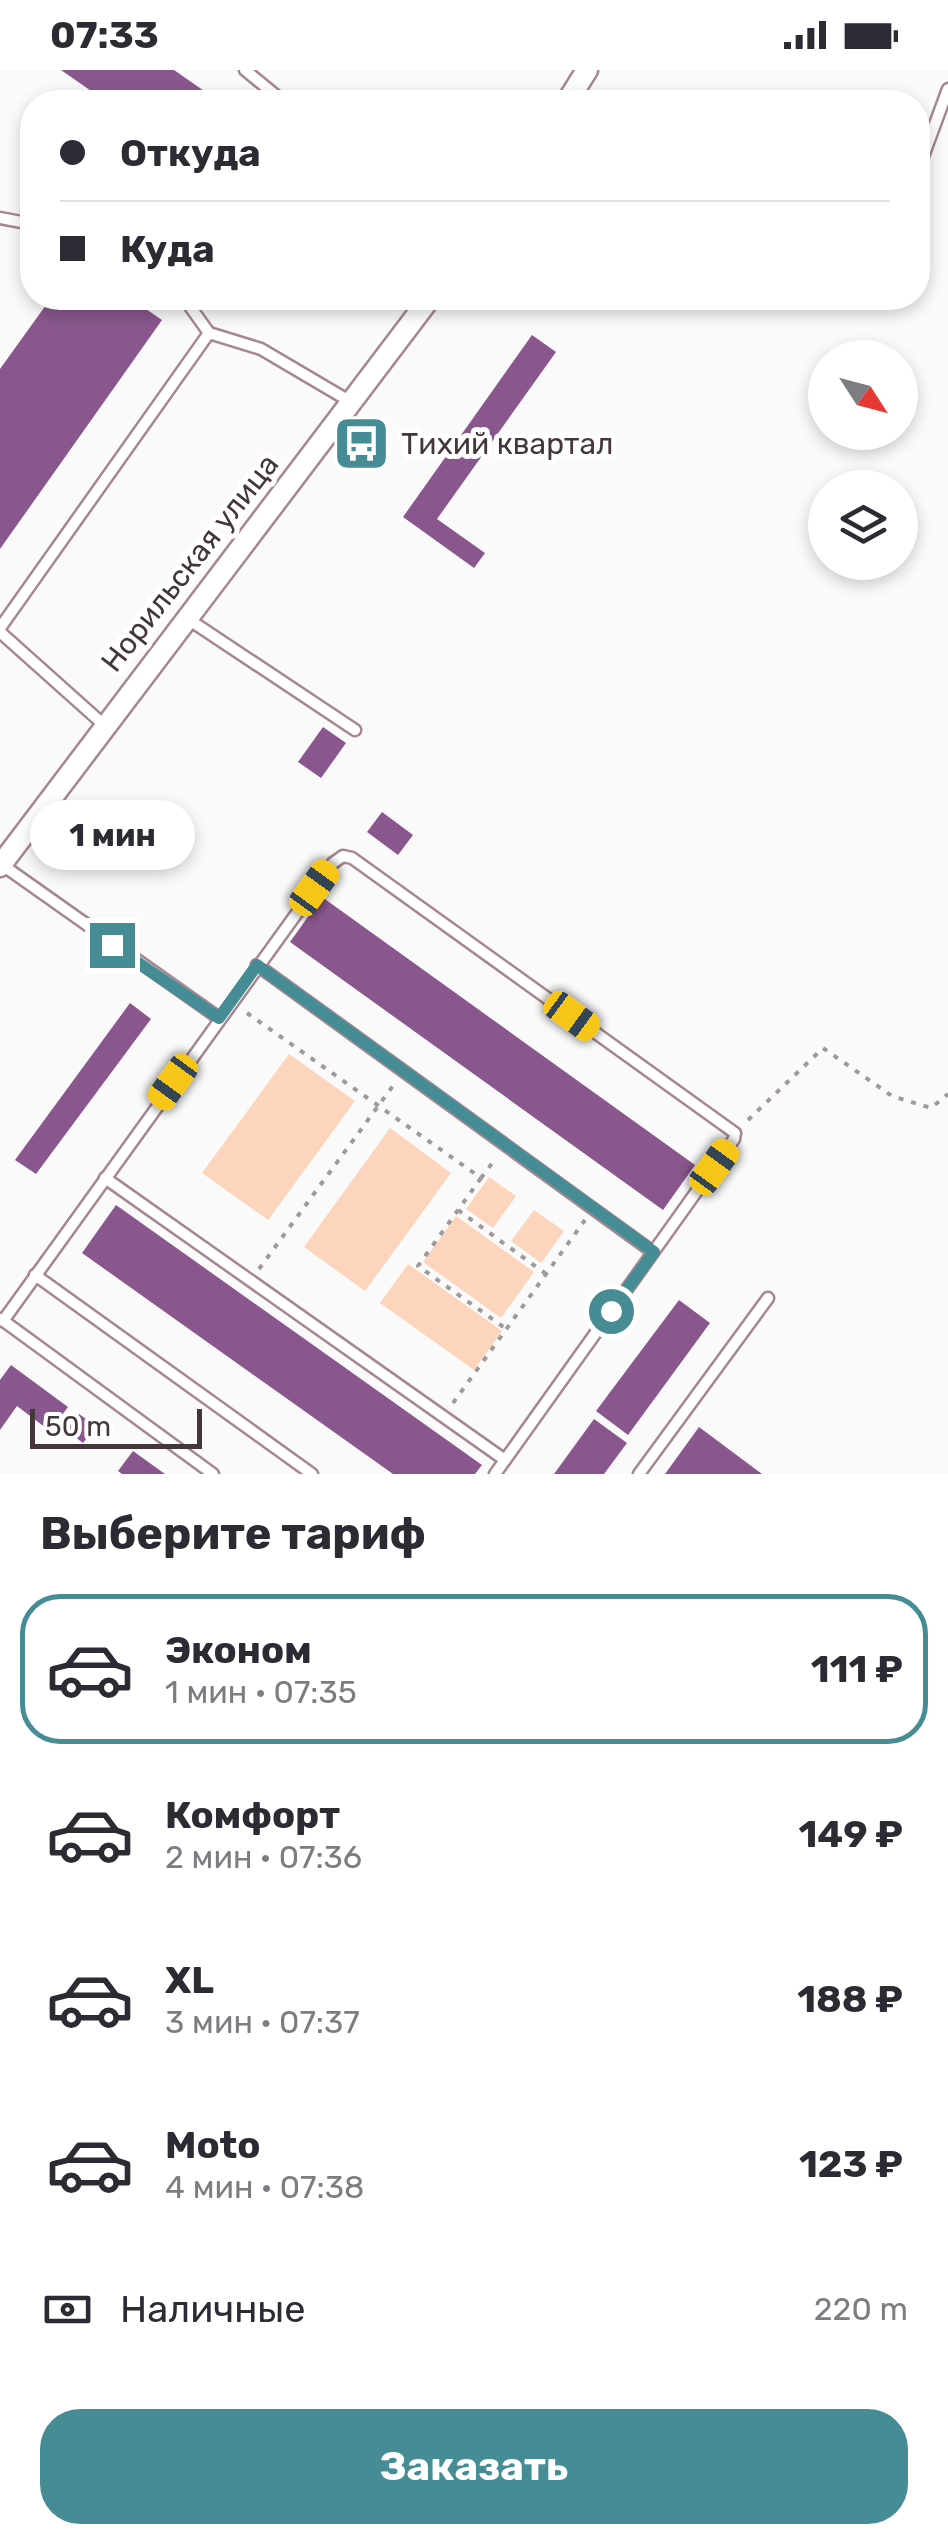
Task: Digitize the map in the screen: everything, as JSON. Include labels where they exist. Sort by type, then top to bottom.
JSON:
[{"type":"street","name":"Норильская улица","points":[[1,865],[185,617],[352,402],[416,310]]},
{"type":"lane","points":[[245,70],[269,90]]},
{"type":"lane","points":[[930,138],[948,89]]},
{"type":"lane","points":[[193,310],[209,333],[261,349],[352,402]]},
{"type":"lane","points":[[104,725],[0,630],[209,333]]},
{"type":"lane","points":[[185,617],[355,730]]},
{"type":"lane","points":[[213,1474],[1,1320],[332,862],[343,856],[352,858],[734,1133],[734,1139],[495,1474]]},
{"type":"lane","points":[[1,865],[219,1018]]},
{"type":"lane","points":[[257,965],[654,1252]]},
{"type":"lane","points":[[104,1178],[505,1460]]},
{"type":"lane","points":[[36,1275],[312,1474]]},
{"type":"lane","points":[[639,1474],[768,1298]]},
{"type":"path","points":[[231,1001],[481,1178]]},
{"type":"path","points":[[734,1133],[823,1048],[892,1096],[931,1108],[948,1094]]},
{"type":"path","points":[[251,1281],[404,1071]]},
{"type":"path","points":[[505,1145],[418,1266],[506,1328]]},
{"type":"path","points":[[443,1416],[593,1208]]},
{"type":"path","points":[[458,1210],[546,1274]]},
{"type":"shaded area","points":[[289,1054],[355,1101],[268,1220],[202,1173]]},
{"type":"shaded area","points":[[390,1128],[451,1173],[365,1291],[304,1247]]},
{"type":"shaded area","points":[[489,1177],[516,1196],[493,1228],[466,1209]]},
{"type":"shaded area","points":[[534,1210],[564,1231],[541,1263],[511,1241]]},
{"type":"shaded area","points":[[456,1216],[534,1272],[501,1318],[423,1262]]},
{"type":"shaded area","points":[[408,1264],[502,1331],[474,1370],[380,1303]]},
{"type":"building","points":[[61,70],[174,70],[203,90],[90,90]]},
{"type":"building","points":[[42,310],[147,310],[162,320],[0,549],[0,369]]},
{"type":"building","points":[[532,335],[556,352],[437,519],[485,553],[474,568],[403,517]]},
{"type":"building","points":[[323,727],[346,743],[321,778],[298,762]]},
{"type":"building","points":[[382,812],[413,835],[398,855],[367,832]]},
{"type":"building","points":[[322,897],[695,1165],[663,1210],[290,942]]},
{"type":"building","points":[[130,1003],[151,1019],[36,1174],[15,1160]]},
{"type":"building","points":[[116,1205],[482,1465],[475,1474],[393,1474],[82,1253]]},
{"type":"building","points":[[679,1300],[710,1323],[628,1435],[596,1411]]},
{"type":"building","points":[[11,1365],[68,1407],[50,1431],[17,1406],[0,1430],[0,1380]]},
{"type":"building","points":[[79,1414],[96,1426],[83,1443],[66,1430]]},
{"type":"building","points":[[594,1419],[627,1443],[604,1474],[554,1474]]},
{"type":"building","points":[[699,1427],[762,1474],[665,1474]]},
{"type":"building","points":[[133,1451],[165,1474],[122,1474],[118,1471]]},
{"type":"place","name":"Тихий квартал","points":[[362,444]]},
{"type":"route","points":[[112,945],[219,1018],[257,965],[654,1252],[611,1311]]}]
